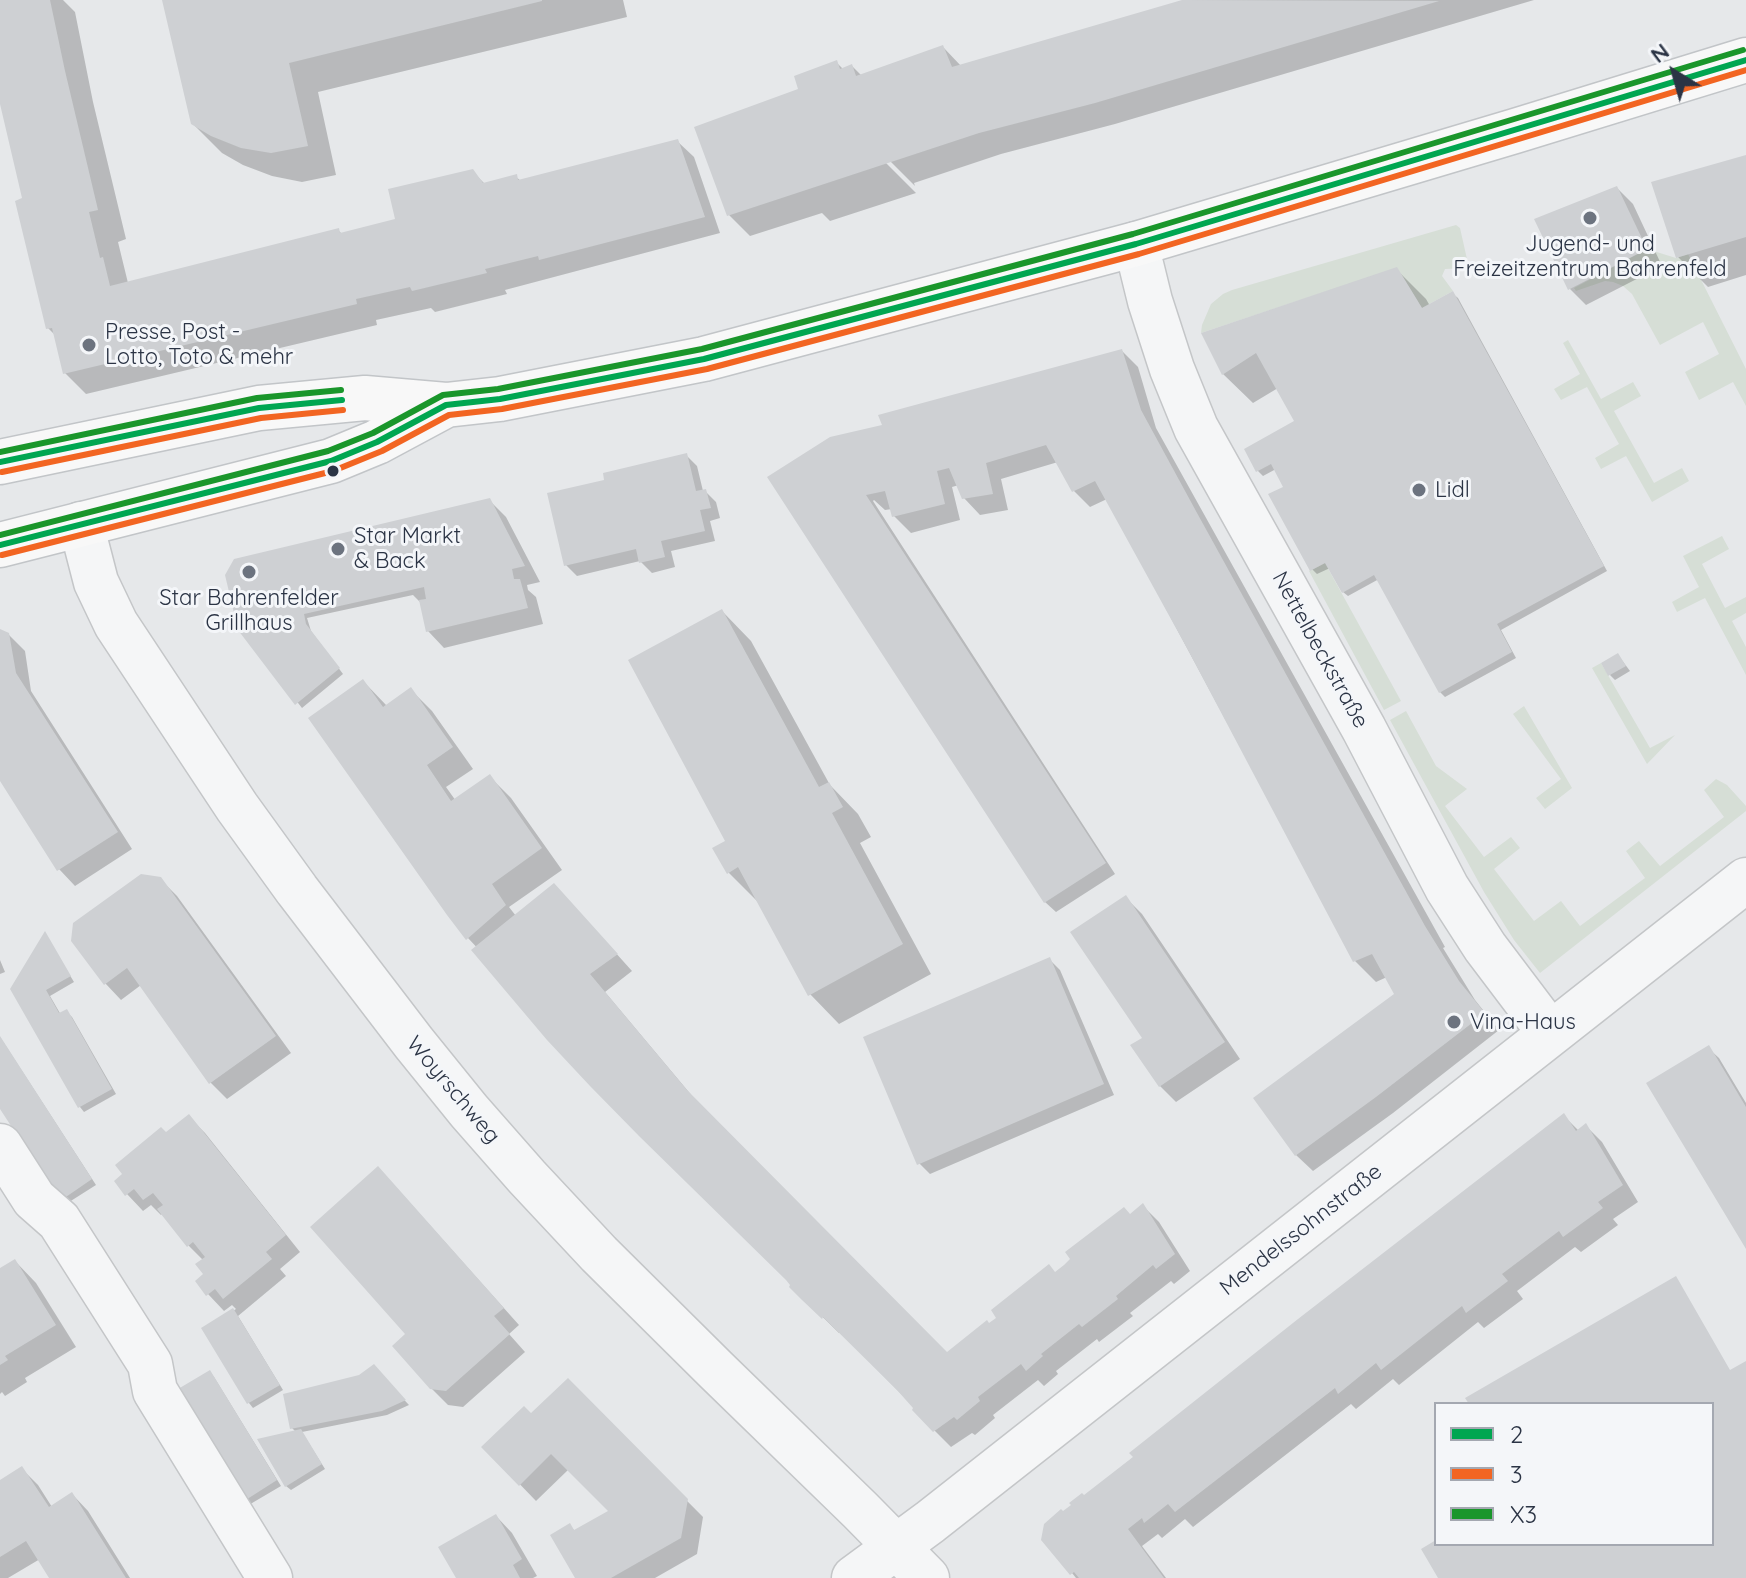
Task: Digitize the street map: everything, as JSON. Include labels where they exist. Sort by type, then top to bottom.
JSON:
[{"type":"main road","points":[[0,462],[259,408],[365,398],[446,405],[500,399],[704,359],[1136,244],[1746,60]]},
{"type":"main road","points":[[0,545],[331,461],[377,442],[446,405]]},
{"type":"street","name":"Nettelbeckstraße","points":[[1136,244],[1154,315],[1196,428],[1364,729],[1447,888],[1485,947],[1550,1033]]},
{"type":"street","name":"Woyrschweg","points":[[81,524],[96,582],[116,624],[237,807],[414,1043],[469,1111],[599,1254],[912,1563]]},
{"type":"street","name":"Mendelssohnstraße","points":[[854,1578],[912,1563],[1550,1033],[1746,880]]},
{"type":"street","points":[[0,1146],[34,1199],[59,1221],[150,1364],[155,1391],[270,1578]]},
{"type":"shaded area","points":[[1456,225],[1460,228],[1469,268],[1445,269],[1442,276],[1453,291],[1422,308],[1397,268],[1201,333],[1211,304],[1232,290]]},
{"type":"shaded area","points":[[1647,249],[1676,258],[1688,254],[1746,369],[1746,406],[1733,382],[1699,400],[1685,372],[1719,354],[1703,322],[1660,345],[1632,294],[1623,286],[1605,281],[1576,291],[1574,288]]},
{"type":"shaded area","points":[[1568,340],[1601,399],[1633,382],[1641,396],[1614,411],[1654,483],[1682,468],[1689,481],[1652,502],[1626,456],[1601,469],[1595,458],[1619,444],[1587,387],[1561,400],[1554,389],[1580,374],[1563,343]]},
{"type":"shaded area","points":[[1722,536],[1729,549],[1702,564],[1725,608],[1746,597],[1746,613],[1732,621],[1746,647],[1746,675],[1705,598],[1677,612],[1672,602],[1699,587],[1683,556]]},
{"type":"shaded area","points":[[1325,563],[1401,701],[1384,710],[1309,571]]},
{"type":"shaded area","points":[[1601,663],[1650,748],[1675,735],[1647,764],[1592,668]]},
{"type":"shaded area","points":[[1524,706],[1572,788],[1545,809],[1536,798],[1561,779],[1513,714]]},
{"type":"shaded area","points":[[1406,711],[1436,766],[1467,789],[1445,806],[1484,857],[1511,837],[1520,848],[1494,869],[1534,921],[1561,901],[1580,926],[1645,878],[1626,851],[1639,841],[1660,866],[1724,817],[1704,790],[1716,779],[1727,785],[1746,806],[1746,811],[1540,973],[1514,940],[1484,892],[1390,720]]},
{"type":"building","points":[[0,0],[50,0],[98,210],[89,212],[110,286],[339,228],[340,233],[395,219],[388,189],[473,169],[483,183],[517,174],[518,180],[678,139],[705,217],[539,260],[538,256],[485,269],[487,273],[412,291],[410,287],[356,299],[357,304],[63,374],[52,328],[46,329],[15,201],[22,198],[0,104]]},
{"type":"building","points":[[162,0],[542,1],[289,63],[308,146],[271,153],[241,148],[191,124]]},
{"type":"building","points":[[1182,0],[1439,1],[1095,103],[979,133],[727,216],[694,127],[798,89],[794,76],[837,60],[840,69],[852,64],[856,76],[943,45],[952,67]]},
{"type":"building","points":[[1746,155],[1746,237],[1676,258],[1651,182]]},
{"type":"building","points":[[1617,186],[1647,249],[1568,290],[1534,219]]},
{"type":"building","name":"Lidl","points":[[1397,267],[1422,308],[1453,291],[1604,566],[1497,624],[1512,652],[1439,693],[1374,575],[1342,593],[1325,563],[1310,571],[1268,494],[1283,487],[1271,464],[1256,472],[1244,449],[1294,421],[1256,353],[1222,375],[1201,333]]},
{"type":"building","points":[[1122,349],[1141,410],[1197,513],[1425,926],[1459,981],[1485,1013],[1295,1156],[1253,1098],[1394,994],[1372,954],[1353,962],[1095,481],[1072,492],[1046,445],[986,463],[993,494],[962,499],[949,468],[937,471],[945,504],[892,517],[885,491],[866,495],[1106,863],[1044,903],[767,477],[830,437],[882,425],[878,415]]},
{"type":"building","points":[[687,453],[696,491],[706,489],[711,508],[700,510],[705,531],[661,541],[665,557],[639,563],[636,549],[564,566],[547,493],[604,480],[603,473]]},
{"type":"building","points":[[490,498],[525,566],[512,569],[514,579],[520,579],[528,608],[426,632],[419,600],[426,599],[424,587],[304,614],[306,624],[340,668],[295,705],[238,630],[225,575],[234,559]]},
{"type":"building","points":[[722,609],[819,787],[829,782],[843,807],[832,813],[903,944],[808,996],[738,867],[727,874],[712,848],[725,841],[628,660]]},
{"type":"building","points":[[0,629],[9,633],[16,673],[118,832],[57,871],[0,781]]},
{"type":"building","points":[[1618,653],[1626,666],[1608,676],[1601,663]]},
{"type":"building","points":[[363,679],[383,707],[411,687],[453,747],[427,765],[451,801],[490,774],[542,848],[492,884],[506,905],[466,940],[308,718]]},
{"type":"building","points":[[141,874],[161,877],[276,1036],[209,1084],[127,968],[104,985],[71,941],[73,923]]},
{"type":"building","points":[[554,883],[618,954],[590,974],[687,1090],[947,1352],[987,1320],[989,1323],[996,1318],[991,1310],[1049,1264],[1055,1272],[1064,1265],[1070,1259],[1065,1252],[1124,1207],[1130,1214],[1143,1203],[1175,1254],[1156,1269],[1153,1265],[1116,1296],[1118,1299],[1082,1327],[1079,1324],[1041,1354],[1043,1356],[1026,1371],[1021,1364],[978,1397],[980,1401],[957,1420],[954,1417],[933,1432],[897,1390],[802,1300],[786,1280],[590,1086],[471,950]]},
{"type":"building","points":[[1126,895],[1225,1042],[1159,1087],[1130,1045],[1142,1038],[1070,932]]},
{"type":"building","points":[[45,931],[71,976],[46,990],[59,1013],[67,1009],[112,1089],[78,1108],[10,989]]},
{"type":"building","points":[[1050,957],[1104,1084],[917,1165],[863,1037]]},
{"type":"building","points":[[0,1036],[92,1179],[60,1201],[0,1109]]},
{"type":"building","points":[[1709,1045],[1746,1107],[1746,1249],[1646,1083]]},
{"type":"building","points":[[1564,1113],[1576,1131],[1586,1123],[1623,1185],[1598,1202],[1603,1208],[1563,1237],[1559,1231],[1502,1274],[1508,1281],[1466,1313],[1462,1306],[1381,1370],[1376,1363],[1338,1394],[1335,1388],[1175,1512],[1168,1504],[1144,1523],[1142,1518],[1128,1529],[1164,1578],[1079,1578],[1074,1572],[1070,1575],[1041,1540],[1044,1524],[1133,1457],[1129,1453],[1298,1319]]},
{"type":"building","points":[[189,1114],[286,1235],[266,1252],[272,1259],[223,1299],[215,1289],[206,1296],[195,1281],[203,1274],[195,1264],[205,1257],[193,1242],[187,1247],[157,1209],[163,1205],[153,1193],[143,1200],[134,1189],[125,1196],[114,1181],[122,1174],[115,1165],[161,1127],[166,1132]]},
{"type":"building","points":[[378,1166],[504,1308],[494,1316],[510,1334],[446,1391],[430,1389],[392,1346],[405,1334],[310,1227]]},
{"type":"building","points":[[15,1259],[56,1325],[5,1356],[8,1360],[0,1365],[0,1268]]},
{"type":"building","points":[[1676,1276],[1730,1370],[1746,1361],[1746,1578],[1438,1578],[1421,1549],[1434,1541],[1434,1546],[1714,1546],[1714,1402],[1468,1402],[1465,1398]]},
{"type":"building","points":[[233,1308],[280,1385],[247,1404],[201,1328]]},
{"type":"building","points":[[374,1364],[406,1400],[382,1411],[290,1429],[283,1394],[359,1375]]},
{"type":"building","points":[[210,1370],[277,1480],[241,1503],[173,1392]]},
{"type":"building","points":[[568,1378],[688,1499],[681,1538],[611,1578],[575,1578],[550,1535],[570,1523],[574,1530],[608,1511],[551,1454],[519,1486],[481,1447],[524,1406],[531,1413]]},
{"type":"building","points":[[301,1429],[322,1464],[285,1487],[257,1439]]},
{"type":"building","points":[[22,1466],[49,1507],[72,1492],[126,1578],[49,1578],[26,1541],[0,1557],[0,1480]]},
{"type":"building","points":[[496,1514],[522,1559],[513,1565],[520,1578],[456,1578],[438,1547]]},
{"type":"transit line","name":"X3","points":[[0,535],[328,451],[373,433],[443,395],[498,389],[702,349],[1133,234],[1743,50]]},
{"type":"transit line","name":"2","points":[[0,545],[331,461],[377,442],[446,405],[500,399],[704,359],[1136,244],[1746,60]]},
{"type":"transit line","name":"3","points":[[2,555],[333,471],[382,451],[449,415],[502,409],[707,369],[1139,254],[1746,70]]},
{"type":"transit line","name":"X3","points":[[0,452],[257,398],[341,390]]},
{"type":"transit line","name":"2","points":[[0,462],[259,408],[342,400]]},
{"type":"transit line","name":"3","points":[[2,472],[261,418],[343,410]]},
{"type":"place","name":"Jugend- und Freizeitzentrum Bahrenfeld","points":[[1590,218]]},
{"type":"place","name":"Presse, Post - Lotto, Toto & mehr","points":[[89,345]]},
{"type":"place","name":"Lidl","points":[[1419,490]]},
{"type":"place","name":"Star Markt & Back","points":[[338,549]]},
{"type":"place","name":"Star Bahrenfelder Grillhaus","points":[[249,572]]},
{"type":"place","name":"Vina-Haus","points":[[1454,1022]]}]
